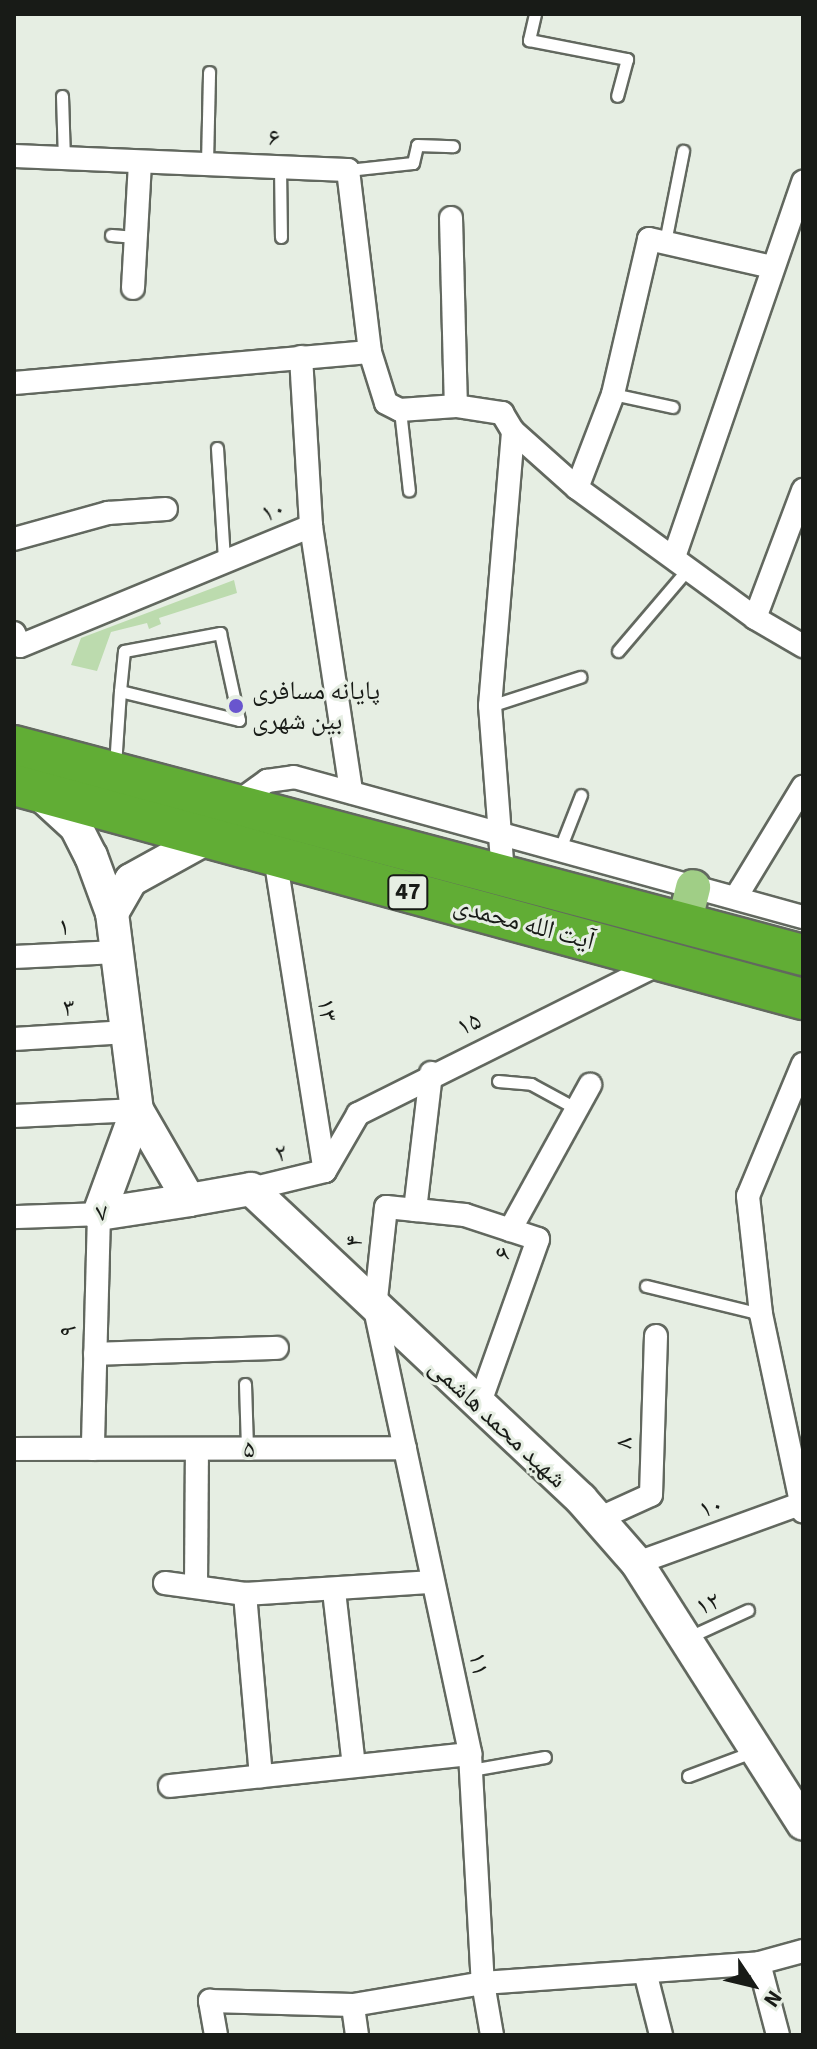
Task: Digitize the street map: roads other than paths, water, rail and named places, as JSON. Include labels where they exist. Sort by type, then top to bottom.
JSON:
[{"type":"highway","name":"آیت الله محمدی","points":[[14,746],[238,802],[500,855],[688,906],[803,955]]},
{"type":"highway","name":"آیت الله محمدی","points":[[25,788],[665,961],[796,1004]]},
{"type":"street","name":"۶","points":[[14,156],[348,170]]},
{"type":"street","points":[[133,288],[140,162]]},
{"type":"street","points":[[348,170],[370,352],[386,403],[400,410],[456,406],[502,413],[513,431],[577,488],[755,618],[803,646]]},
{"type":"street","points":[[680,564],[772,267],[798,212],[803,182]]},
{"type":"street","points":[[451,218],[456,406]]},
{"type":"street","points":[[577,488],[613,394],[649,239],[772,267]]},
{"type":"street","points":[[14,383],[370,352]]},
{"type":"street","points":[[301,357],[311,526]]},
{"type":"street","points":[[500,855],[490,706],[513,431]]},
{"type":"street","points":[[755,618],[803,490]]},
{"type":"street","points":[[14,539],[108,513],[166,509]]},
{"type":"street","name":"۱۰","points":[[14,633],[20,646],[311,526],[351,792]]},
{"type":"street","points":[[238,802],[267,781],[294,777],[351,792],[500,855],[558,852],[688,906],[736,897],[803,917]]},
{"type":"street","points":[[736,897],[803,787]]},
{"type":"street","points":[[25,788],[76,827],[112,913],[137,1110],[189,1200],[251,1189]]},
{"type":"street","points":[[112,913],[131,880],[207,838]]},
{"type":"street","name":"۱۳","points":[[275,857],[325,1171]]},
{"type":"street","name":"۱","points":[[14,957],[117,952]]},
{"type":"street","name":"۱۵","points":[[325,1171],[358,1114],[431,1073],[665,961]]},
{"type":"street","name":"۳","points":[[14,1039],[127,1032]]},
{"type":"street","points":[[803,1064],[748,1196],[761,1314],[803,1512]]},
{"type":"street","points":[[415,1210],[431,1073]]},
{"type":"street","points":[[510,1230],[590,1085]]},
{"type":"street","points":[[14,1116],[137,1110]]},
{"type":"street","points":[[99,1214],[137,1110]]},
{"type":"street","name":"۲","points":[[251,1189],[325,1171]]},
{"type":"street","name":"شهید محمد هاشمی","points":[[251,1189],[598,1519],[637,1563],[803,1824]]},
{"type":"street","name":"۷","points":[[14,1217],[99,1214],[189,1200]]},
{"type":"street","name":"۴","points":[[375,1309],[386,1207],[415,1210]]},
{"type":"street","name":"۶","points":[[415,1210],[465,1215],[538,1239],[479,1405]]},
{"type":"street","name":"۹","points":[[93,1449],[99,1214]]},
{"type":"street","name":"۱۱","points":[[375,1309],[470,1762],[483,1983],[492,2035]]},
{"type":"street","name":"۸","points":[[598,1519],[651,1495],[656,1336]]},
{"type":"street","points":[[95,1354],[277,1348]]},
{"type":"street","name":"۵","points":[[14,1449],[405,1448]]},
{"type":"street","points":[[196,1587],[197,1449]]},
{"type":"street","name":"۱۰","points":[[637,1563],[803,1503]]},
{"type":"street","points":[[165,1583],[245,1594],[334,1591],[433,1582]]},
{"type":"street","points":[[334,1591],[354,1766]]},
{"type":"street","points":[[245,1594],[261,1776]]},
{"type":"street","points":[[170,1786],[354,1766],[470,1762]]},
{"type":"street","points":[[216,2035],[210,2001],[353,2005],[483,1983],[759,1963],[803,1951]]},
{"type":"street","points":[[759,1963],[778,2035]]},
{"type":"street","points":[[645,1972],[661,2035]]},
{"type":"street","points":[[353,2005],[357,2035]]},
{"type":"lane","points":[[535,14],[529,40],[627,59],[617,96]]},
{"type":"lane","points":[[207,163],[209,72]]},
{"type":"lane","points":[[62,96],[64,158]]},
{"type":"lane","points":[[348,170],[413,163],[417,145],[453,146]]},
{"type":"lane","points":[[665,242],[683,151]]},
{"type":"lane","points":[[280,167],[281,237]]},
{"type":"lane","points":[[111,235],[135,237]]},
{"type":"lane","points":[[613,394],[673,407]]},
{"type":"lane","points":[[400,410],[409,491]]},
{"type":"lane","points":[[217,448],[224,560]]},
{"type":"lane","points":[[618,651],[680,564]]},
{"type":"lane","points":[[114,773],[120,691],[124,651],[220,633],[239,720],[120,691]]},
{"type":"lane","points":[[490,706],[580,677]]},
{"type":"lane","points":[[558,852],[581,795]]},
{"type":"lane","points":[[498,1081],[531,1084],[577,1109]]},
{"type":"lane","points":[[646,1286],[761,1314]]},
{"type":"lane","points":[[245,1384],[247,1449]]},
{"type":"lane","name":"۱۲","points":[[685,1639],[748,1610]]},
{"type":"lane","points":[[688,1776],[756,1751]]},
{"type":"lane","points":[[470,1762],[545,1757]]},
{"type":"place","name":"پایانه مسافری بین شهری","points":[[236,706]]}]
